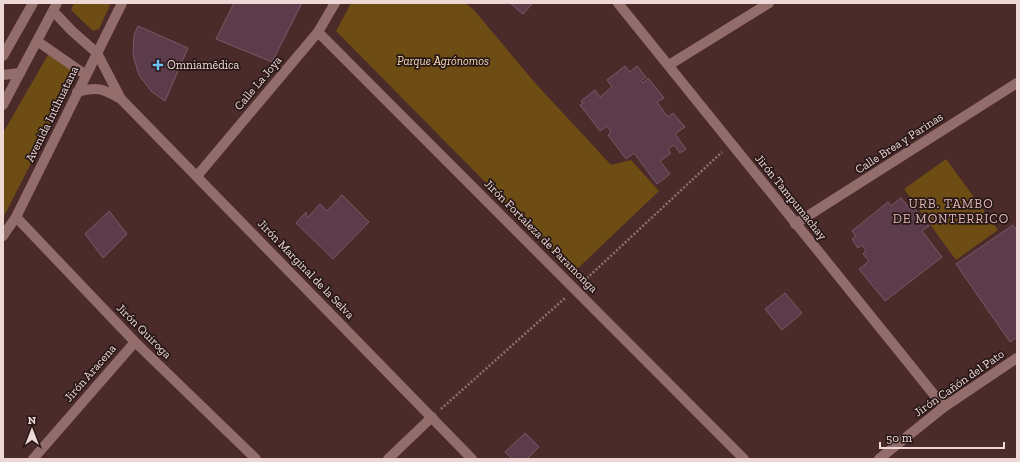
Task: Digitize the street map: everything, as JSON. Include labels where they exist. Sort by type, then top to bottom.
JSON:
[{"type":"street","points":[[3,56],[33,3]]},
{"type":"street","name":"Avenida Intihuatana","points":[[3,236],[16,217],[122,3]]},
{"type":"street","name":"Calle La Joya","points":[[196,176],[318,32],[335,3]]},
{"type":"street","name":"Jirón Tampumachay","points":[[618,3],[944,407]]},
{"type":"street","points":[[669,65],[769,3]]},
{"type":"street","points":[[4,97],[20,73],[55,7],[72,31],[97,53]]},
{"type":"street","name":"Jirón Fortaleza de Paramonga","points":[[318,32],[744,459]]},
{"type":"street","points":[[37,41],[86,75]]},
{"type":"street","name":"Jirón Marginal de la Selva","points":[[97,53],[121,99],[472,459]]},
{"type":"street","points":[[3,75],[20,73]]},
{"type":"street","name":"Calle Brea y Parinas","points":[[795,224],[1017,83]]},
{"type":"street","name":"Jirón Marginal de la Selva","points":[[77,92],[97,88],[121,99]]},
{"type":"street","name":"Jirón Quiroga","points":[[16,217],[135,342],[256,459]]},
{"type":"street","name":"Jirón Aracena","points":[[35,458],[135,342]]},
{"type":"street","name":"Jirón Cañón del Pato","points":[[879,459],[944,407],[1017,358]]},
{"type":"street","points":[[388,459],[432,417]]},
{"type":"green space","points":[[74,3],[111,3],[99,29],[93,31],[71,10]]},
{"type":"green space","name":"Parque Agrónomos","points":[[351,3],[465,3],[473,9],[536,84],[611,165],[631,160],[659,191],[574,272],[336,31]]},
{"type":"green space","points":[[49,53],[76,72],[76,75],[3,218],[3,133]]},
{"type":"green space","points":[[946,159],[998,230],[956,260],[904,189]]},
{"type":"building","points":[[234,3],[302,3],[272,62],[216,39]]},
{"type":"building","points":[[510,3],[533,3],[523,14]]},
{"type":"building","name":"Omniamēdica","points":[[138,26],[188,48],[165,101],[151,91],[139,75],[133,55],[134,35]]},
{"type":"building","points":[[625,66],[630,72],[637,66],[646,77],[641,81],[643,83],[648,78],[664,98],[657,102],[668,117],[673,113],[685,127],[675,134],[686,149],[680,153],[674,145],[668,149],[671,153],[660,161],[670,174],[657,184],[634,153],[626,159],[608,135],[611,132],[607,126],[600,131],[580,105],[583,103],[581,101],[595,90],[600,97],[612,87],[607,80]]},
{"type":"building","points":[[342,195],[369,222],[333,259],[296,223],[306,212],[307,218],[320,204],[327,211]]},
{"type":"building","points":[[901,198],[911,210],[914,208],[929,226],[922,231],[942,257],[885,301],[859,269],[869,261],[863,254],[866,251],[862,245],[858,248],[852,239],[856,236],[852,231],[888,202],[891,206]]},
{"type":"building","points":[[109,211],[127,234],[103,258],[85,234]]},
{"type":"building","points":[[1013,225],[1017,231],[1017,337],[1010,342],[956,264]]},
{"type":"building","points":[[785,293],[802,313],[782,330],[765,309]]},
{"type":"building","points":[[525,433],[539,447],[527,459],[512,459],[505,452]]},
{"type":"place","name":"Omniamēdica","points":[[158,65]]},
{"type":"district","name":"URB. TAMBO DE MONTERRICO","points":[[951,210]]}]
